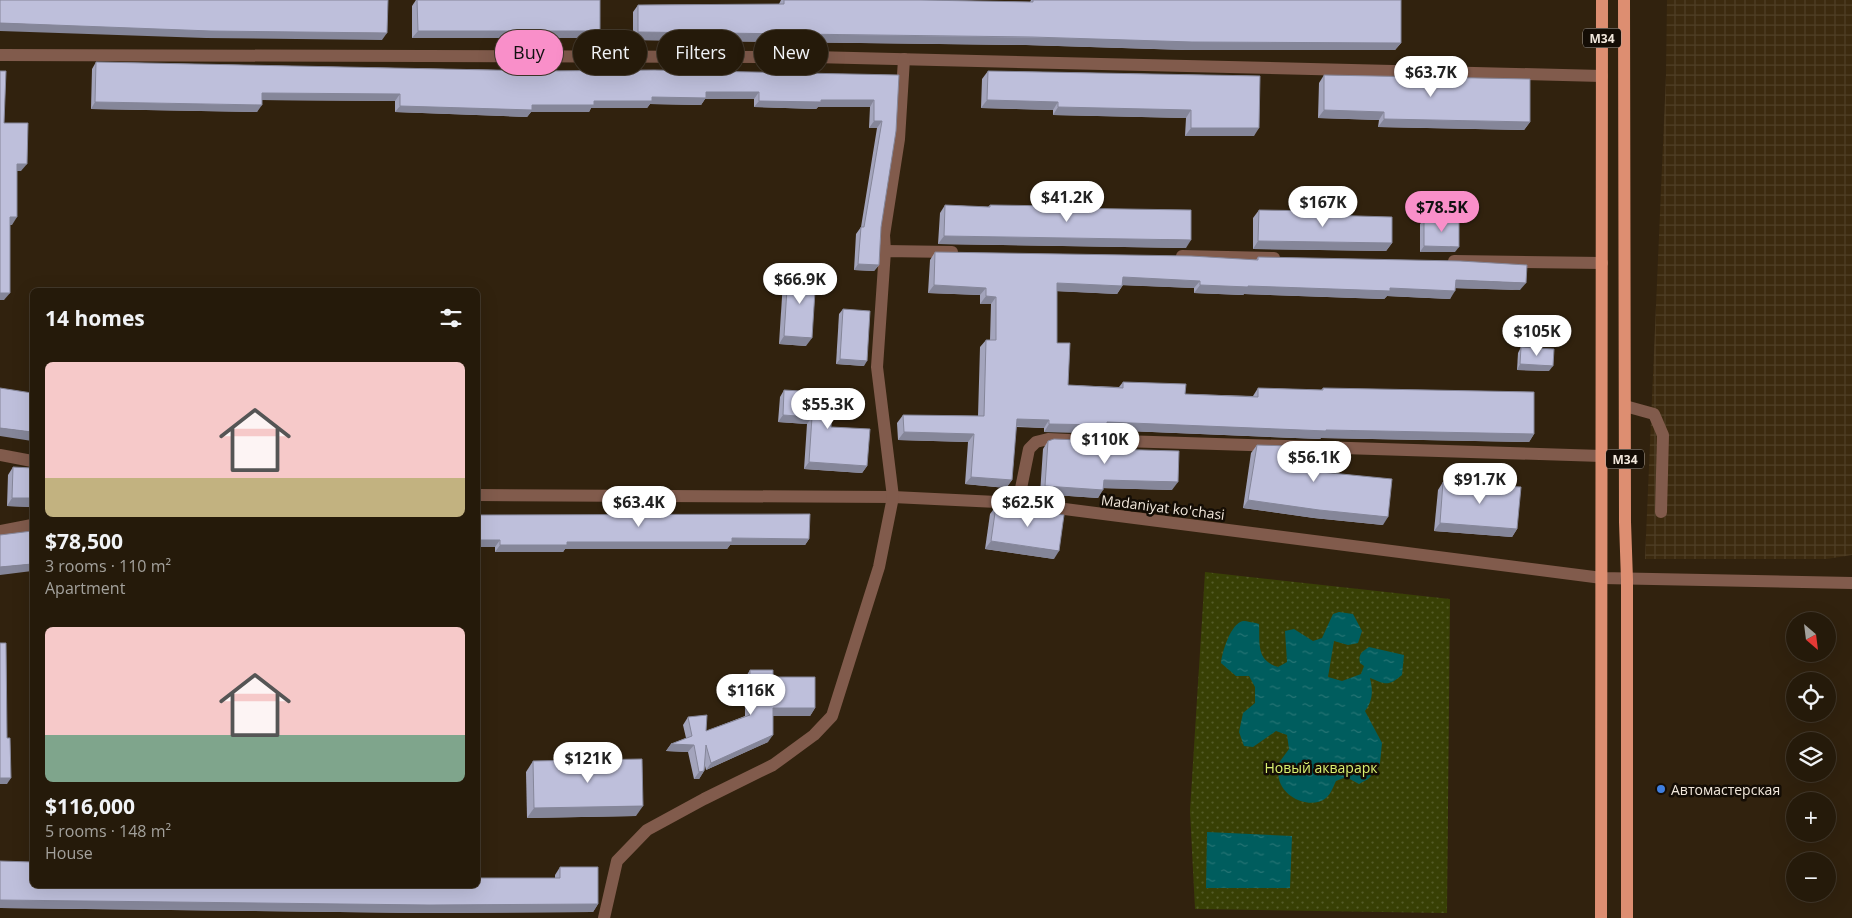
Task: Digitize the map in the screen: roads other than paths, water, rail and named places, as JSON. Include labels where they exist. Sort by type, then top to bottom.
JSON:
[{"type":"main road","name":"M34","points":[[1600,918],[1602,0]]},
{"type":"main road","name":"M34","points":[[1624,0],[1627,918]]},
{"type":"street","points":[[0,55],[814,57],[1602,76]]},
{"type":"street","points":[[604,918],[617,861],[647,830],[704,798],[773,765],[814,735],[832,716],[879,567],[893,497],[877,368],[885,251],[884,235],[899,139],[904,59]]},
{"type":"street","points":[[885,251],[965,253]]},
{"type":"street","points":[[1164,256],[1284,258]]},
{"type":"street","points":[[1444,261],[1602,263]]},
{"type":"street","points":[[1625,406],[1654,414],[1662,435],[1660,512]]},
{"type":"street","points":[[1018,503],[1029,449],[1036,442],[1048,439],[1602,456]]},
{"type":"street","points":[[0,455],[30,460]]},
{"type":"street","name":"Madaniyat ko'chasi","points":[[480,495],[893,497],[1018,503],[1602,578],[1852,584]]},
{"type":"street","points":[[0,531],[30,525]]},
{"type":"water","points":[[1339,612],[1353,614],[1362,631],[1358,643],[1348,645],[1334,641],[1328,677],[1342,681],[1361,674],[1364,666],[1360,663],[1360,655],[1369,647],[1404,655],[1402,675],[1390,683],[1379,682],[1370,678],[1372,695],[1365,711],[1382,743],[1380,763],[1376,771],[1359,784],[1346,777],[1336,781],[1326,798],[1313,803],[1306,802],[1292,797],[1286,792],[1279,779],[1278,764],[1289,749],[1287,735],[1276,731],[1253,747],[1244,746],[1239,732],[1243,713],[1255,703],[1255,687],[1249,676],[1236,676],[1221,663],[1225,645],[1231,632],[1243,621],[1259,624],[1260,645],[1263,656],[1271,664],[1278,667],[1287,662],[1285,631],[1294,629],[1313,641],[1322,638],[1333,614]]},
{"type":"water","points":[[1207,832],[1292,836],[1290,888],[1206,888]]},
{"type":"place","name":"Автомастерская","points":[[1661,789]]},
{"type":"park label","name":"Новый акварарк","points":[[1321,767]]}]
